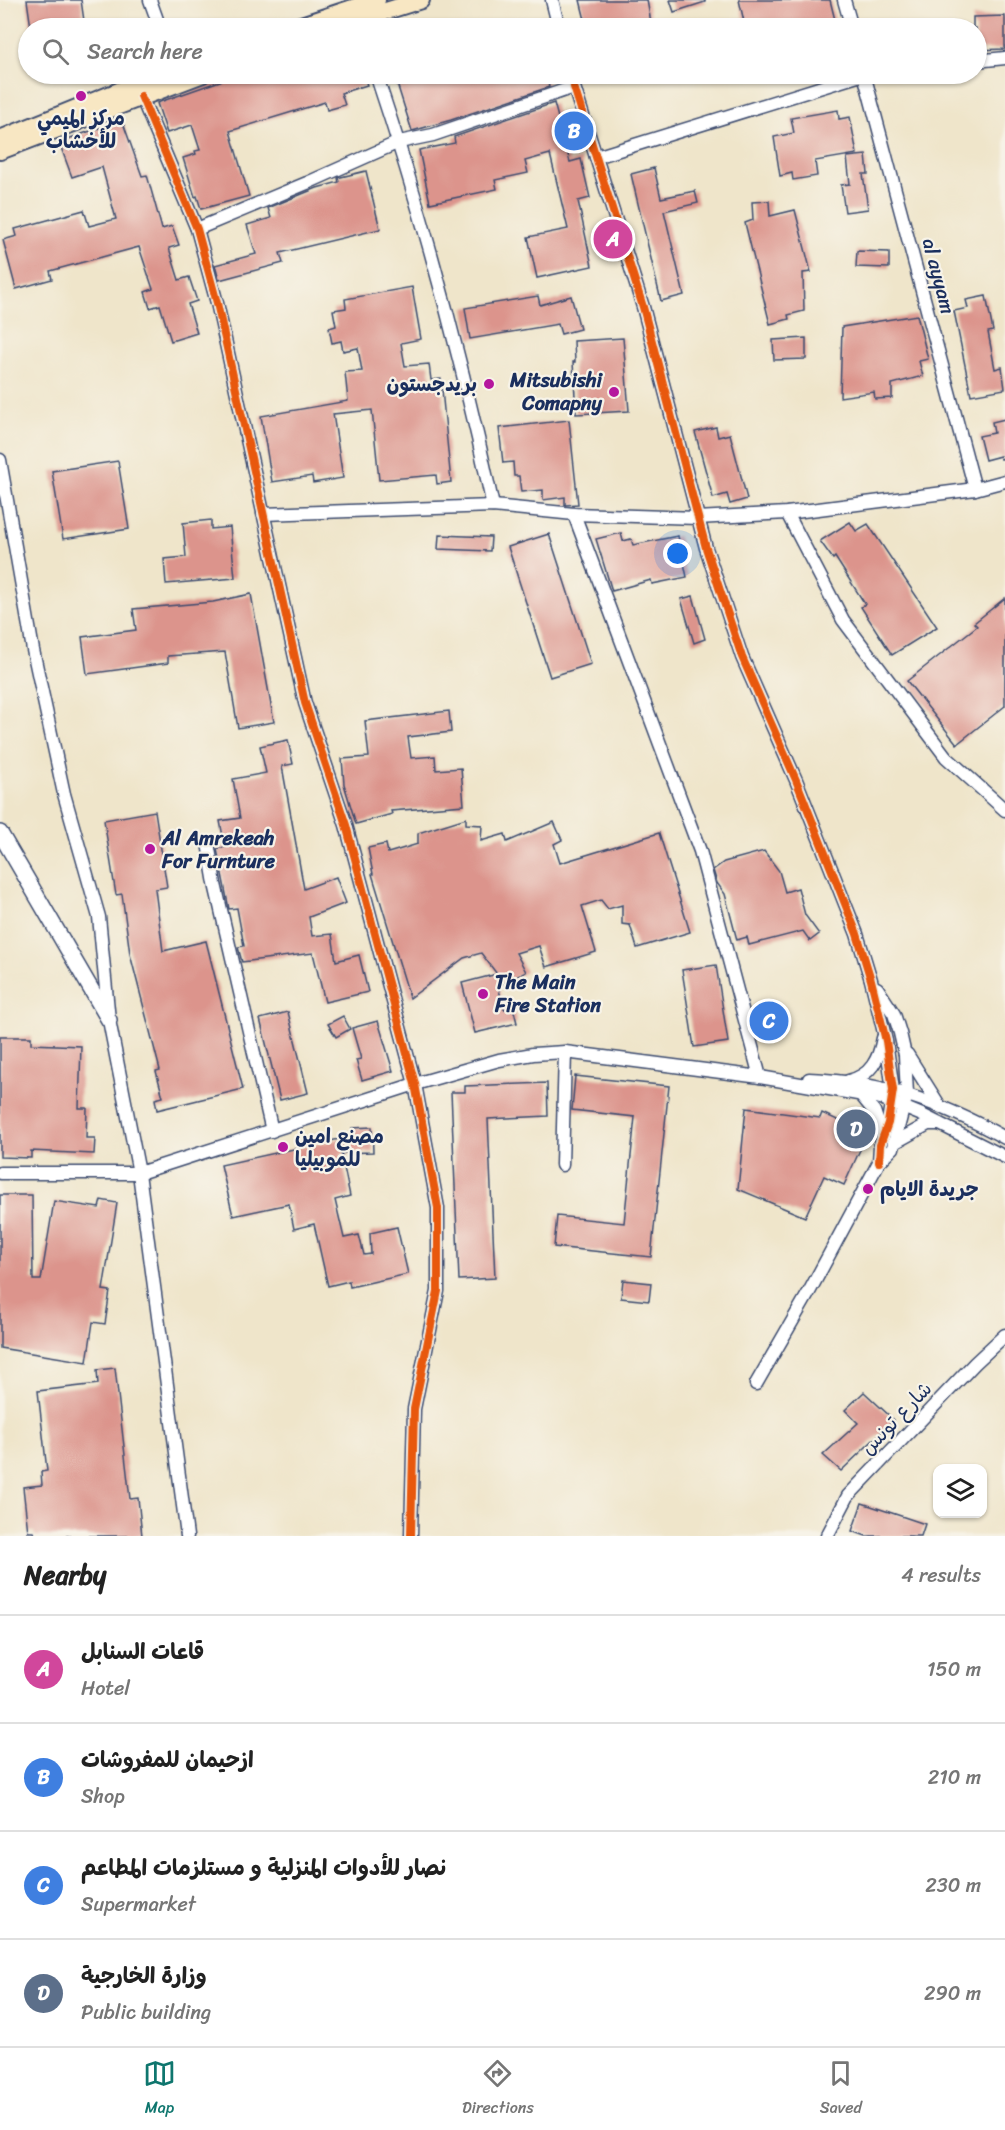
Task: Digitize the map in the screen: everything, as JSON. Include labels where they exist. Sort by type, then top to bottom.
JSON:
[{"type":"main road","points":[[322,18],[377,0]]},
{"type":"main road","points":[[374,18],[421,0]]},
{"type":"main road","points":[[0,139],[136,84]]},
{"type":"main road","points":[[0,151],[141,96],[165,84]]},
{"type":"street","points":[[150,0],[156,18]]},
{"type":"street","points":[[552,0],[556,18]]},
{"type":"street","points":[[844,0],[849,18]]},
{"type":"street","points":[[987,60],[1005,58]]},
{"type":"street","points":[[379,84],[399,142],[451,327],[493,506]]},
{"type":"street","points":[[573,84],[643,307],[698,518],[742,657],[796,780],[872,980],[893,1090],[889,1141]]},
{"type":"street","points":[[596,157],[832,84]]},
{"type":"street","name":"al ayyam","points":[[867,84],[975,489]]},
{"type":"street","points":[[197,229],[399,142],[434,135],[574,87]]},
{"type":"street","points":[[141,96],[197,229],[217,303],[305,703],[346,825],[415,1084],[438,1208],[438,1291],[414,1408],[411,1536]]},
{"type":"street","points":[[0,460],[33,650],[62,783],[99,917],[109,1020],[139,1173],[187,1536]]},
{"type":"street","points":[[263,514],[493,506],[574,514],[698,518],[788,513],[975,489],[1005,481]]},
{"type":"street","points":[[788,513],[843,620],[946,757],[1005,810]]},
{"type":"street","points":[[574,514],[700,851],[760,1077]]},
{"type":"street","points":[[0,832],[109,1020]]},
{"type":"street","points":[[208,843],[215,884],[272,1131]]},
{"type":"street","points":[[872,980],[894,1014],[903,1045],[917,1073],[940,1106]]},
{"type":"street","points":[[843,1082],[868,1072],[878,1057],[884,1034]]},
{"type":"street","points":[[889,1141],[905,1108],[907,1094],[903,1045]]},
{"type":"street","points":[[562,1165],[565,1052]]},
{"type":"street","points":[[0,1173],[139,1173],[415,1084],[499,1060],[533,1054],[565,1052],[760,1077],[881,1098],[1005,1157]]},
{"type":"street","points":[[760,1077],[843,1082],[893,1090],[940,1106],[1005,1138]]},
{"type":"street","points":[[756,1384],[808,1294],[879,1162],[893,1149],[874,1111],[861,1095]]},
{"type":"street","points":[[889,1141],[928,1124],[939,1124]]},
{"type":"street","name":"شارع تونس","points":[[827,1536],[848,1496],[975,1363],[1005,1335]]},
{"type":"building","points":[[27,0],[81,0],[84,18],[30,18]]},
{"type":"building","points":[[580,0],[647,0],[650,18],[584,18]]},
{"type":"building","points":[[670,0],[705,0],[705,2],[674,12]]},
{"type":"building","points":[[739,0],[830,0],[834,18],[743,18]]},
{"type":"building","points":[[1005,16],[1005,49],[987,50],[987,18],[973,17]]},
{"type":"building","points":[[211,84],[367,85],[341,93],[345,105],[327,110],[325,102],[230,131],[249,196],[201,209],[183,158],[196,154],[195,151],[200,150],[192,125],[167,133],[157,103]]},
{"type":"building","points":[[397,84],[548,84],[549,87],[412,131]]},
{"type":"building","points":[[554,103],[570,162],[581,159],[590,198],[578,201],[592,266],[537,278],[528,237],[568,229],[550,154],[525,161],[528,173],[495,180],[497,189],[430,203],[419,150],[455,143],[454,137]]},
{"type":"building","points":[[838,110],[839,119],[850,117],[857,154],[815,161],[817,176],[793,180],[792,173],[780,176],[774,137],[794,133],[791,118]]},
{"type":"building","points":[[122,120],[142,176],[147,175],[162,229],[172,226],[179,245],[169,248],[179,280],[189,277],[197,301],[188,304],[197,333],[171,341],[160,305],[150,308],[145,292],[153,289],[139,247],[50,271],[52,279],[16,289],[3,240],[17,236],[15,229],[84,210],[89,226],[116,219],[102,167],[72,177],[59,142]]},
{"type":"building","points":[[866,155],[868,174],[863,174],[868,209],[845,212],[841,185],[850,184],[847,157]]},
{"type":"building","points":[[654,168],[661,198],[695,191],[698,203],[664,211],[684,295],[661,301],[631,174]]},
{"type":"building","points":[[366,171],[380,229],[280,253],[283,263],[219,280],[215,265],[256,254],[247,225],[271,218],[268,208],[317,188],[339,182],[338,178]]},
{"type":"building","points":[[769,201],[770,216],[795,210],[811,272],[803,273],[804,311],[788,315],[789,319],[770,324],[745,223],[753,220],[752,202]]},
{"type":"building","points":[[857,251],[889,252],[889,268],[856,267]]},
{"type":"building","points":[[412,287],[421,339],[401,343],[405,366],[429,364],[431,380],[441,379],[451,482],[437,484],[436,475],[379,480],[372,410],[333,414],[343,478],[313,483],[312,476],[272,482],[261,416],[348,401],[345,372],[362,371],[358,348],[343,351],[341,341],[332,343],[329,328],[336,326],[333,310],[346,308],[345,299]]},
{"type":"building","points":[[538,296],[540,305],[571,296],[580,329],[561,334],[558,324],[470,339],[465,308]]},
{"type":"building","points":[[986,296],[993,331],[988,332],[995,369],[1002,367],[1005,389],[971,395],[954,311],[968,308],[966,300]]},
{"type":"building","points":[[917,315],[928,359],[919,361],[923,376],[892,384],[892,398],[875,399],[874,392],[840,397],[842,327]]},
{"type":"building","points":[[623,338],[629,411],[576,414],[574,341]]},
{"type":"building","points":[[806,338],[806,359],[774,360],[773,340]]},
{"type":"building","points":[[1005,419],[1005,458],[1001,459],[1000,456],[985,460],[979,436],[994,433],[992,422]]},
{"type":"building","points":[[569,420],[578,504],[565,505],[565,497],[543,500],[543,490],[521,492],[519,476],[514,476],[513,462],[503,463],[499,428]]},
{"type":"building","points":[[716,427],[718,437],[730,434],[747,499],[730,504],[727,494],[713,498],[695,432]]},
{"type":"building","points":[[118,461],[129,529],[63,539],[52,471]]},
{"type":"building","points":[[211,520],[211,529],[230,527],[235,578],[166,584],[164,559],[186,557],[183,523]]},
{"type":"building","points":[[850,522],[856,531],[868,524],[937,627],[892,655],[861,607],[865,604],[835,557],[833,559],[820,541]]},
{"type":"building","points":[[621,533],[623,541],[631,539],[633,545],[678,536],[687,577],[652,584],[651,580],[612,591],[596,539]]},
{"type":"building","points":[[549,534],[591,664],[550,677],[508,547]]},
{"type":"building","points":[[439,535],[491,537],[490,551],[438,549]]},
{"type":"building","points":[[251,594],[274,722],[238,728],[225,652],[168,656],[168,663],[87,674],[82,637],[136,630],[133,609],[213,602]]},
{"type":"building","points":[[693,596],[705,639],[694,643],[681,599]]},
{"type":"building","points":[[1005,598],[1005,706],[957,744],[907,681],[977,626],[974,623]]},
{"type":"building","points":[[449,711],[451,732],[408,737],[411,758],[435,756],[436,770],[461,768],[464,805],[391,811],[392,814],[356,824],[344,784],[342,759],[369,757],[365,721]]},
{"type":"building","points":[[288,740],[293,764],[282,766],[304,889],[336,877],[346,903],[309,917],[312,936],[332,934],[336,961],[359,955],[368,992],[325,1002],[313,953],[242,962],[238,947],[244,946],[237,908],[229,909],[217,849],[225,847],[220,821],[240,818],[233,779],[266,773],[260,746]]},
{"type":"building","points":[[155,811],[167,887],[155,889],[163,951],[206,941],[243,1089],[157,1110],[155,1099],[163,1097],[156,1071],[160,1070],[130,954],[122,894],[116,895],[104,820]]},
{"type":"building","points":[[466,818],[466,824],[482,825],[481,841],[505,834],[507,842],[554,822],[562,840],[554,844],[560,863],[659,833],[690,932],[637,948],[630,925],[622,924],[622,905],[608,909],[601,900],[582,906],[596,952],[546,967],[539,946],[516,953],[526,972],[498,986],[504,1009],[513,1007],[517,1023],[475,1033],[462,983],[497,974],[481,953],[464,958],[410,998],[372,874],[368,848],[386,844],[388,853],[418,844],[418,833]]},
{"type":"building","points":[[764,851],[779,871],[785,892],[798,888],[805,915],[819,934],[810,941],[803,931],[749,945],[747,937],[737,940],[725,894],[717,883],[713,870],[724,862]]},
{"type":"building","points":[[716,965],[728,1042],[694,1047],[682,970]]},
{"type":"building","points":[[288,1012],[308,1093],[280,1100],[260,1019]]},
{"type":"building","points":[[343,1016],[350,1029],[336,1037],[328,1024]]},
{"type":"building","points":[[378,1021],[393,1071],[362,1080],[356,1060],[361,1059],[352,1028]]},
{"type":"building","points":[[0,1037],[31,1037],[31,1044],[81,1046],[79,1108],[87,1108],[86,1138],[95,1138],[94,1154],[31,1151],[31,1158],[0,1157]]},
{"type":"building","points":[[575,1076],[669,1086],[651,1257],[554,1247],[557,1216],[624,1223],[635,1117],[572,1110]]},
{"type":"building","points":[[547,1083],[548,1116],[488,1119],[495,1278],[459,1280],[451,1092],[465,1092],[465,1086]]},
{"type":"building","points":[[746,1108],[820,1118],[822,1113],[851,1126],[845,1139],[864,1141],[844,1185],[824,1176],[805,1217],[738,1189]]},
{"type":"building","points":[[372,1127],[373,1152],[341,1153],[350,1196],[335,1200],[344,1238],[359,1235],[364,1255],[371,1254],[370,1233],[397,1227],[408,1274],[350,1287],[349,1281],[328,1286],[314,1224],[294,1229],[289,1204],[233,1216],[221,1165],[353,1136],[352,1128]]},
{"type":"building","points":[[0,1195],[32,1195],[33,1280],[41,1280],[54,1201],[99,1208],[101,1200],[117,1203],[103,1290],[110,1291],[105,1324],[93,1322],[87,1362],[0,1348]]},
{"type":"building","points":[[623,1280],[651,1283],[649,1301],[621,1298]]},
{"type":"building","points":[[115,1368],[130,1499],[138,1498],[142,1536],[35,1536],[34,1532],[28,1532],[23,1487],[42,1485],[41,1472],[47,1471],[38,1391],[98,1384],[97,1370]]},
{"type":"building","points":[[864,1392],[894,1420],[841,1471],[823,1455],[858,1423],[845,1410]]},
{"type":"building","points":[[862,1503],[925,1524],[921,1536],[866,1536],[852,1531]]},
{"type":"cycle path","points":[[574,87],[643,307],[706,548],[742,657],[796,780],[857,934],[871,980],[886,1041],[893,1090],[888,1123],[880,1145],[879,1162]]},
{"type":"cycle path","points":[[141,96],[197,229],[217,303],[305,703],[346,825],[415,1084],[438,1208],[438,1291],[414,1409],[411,1536]]},
{"type":"place","name":"مركز الميمي للأخشاب","points":[[81,96]]},
{"type":"place","name":"ازحيمان للمفروشات","points":[[574,131]]},
{"type":"place","name":"قاعات السنابل","points":[[613,239]]},
{"type":"place","name":"بريدجستون","points":[[489,384]]},
{"type":"place","name":"Mitsubishi Comapny","points":[[614,392]]},
{"type":"place","name":"Al Amrekeah For Furnture","points":[[150,849]]},
{"type":"place","name":"The Main Fire Station","points":[[483,994]]},
{"type":"place","name":"نصار للأدوات المنزلية و مستلزمات المطاعم","points":[[769,1021]]},
{"type":"place","name":"وزارة الخارجية","points":[[856,1129]]},
{"type":"place","name":"مصنع امين للموبيليا","points":[[283,1147]]},
{"type":"place","name":"جريدة الايام","points":[[868,1189]]}]
